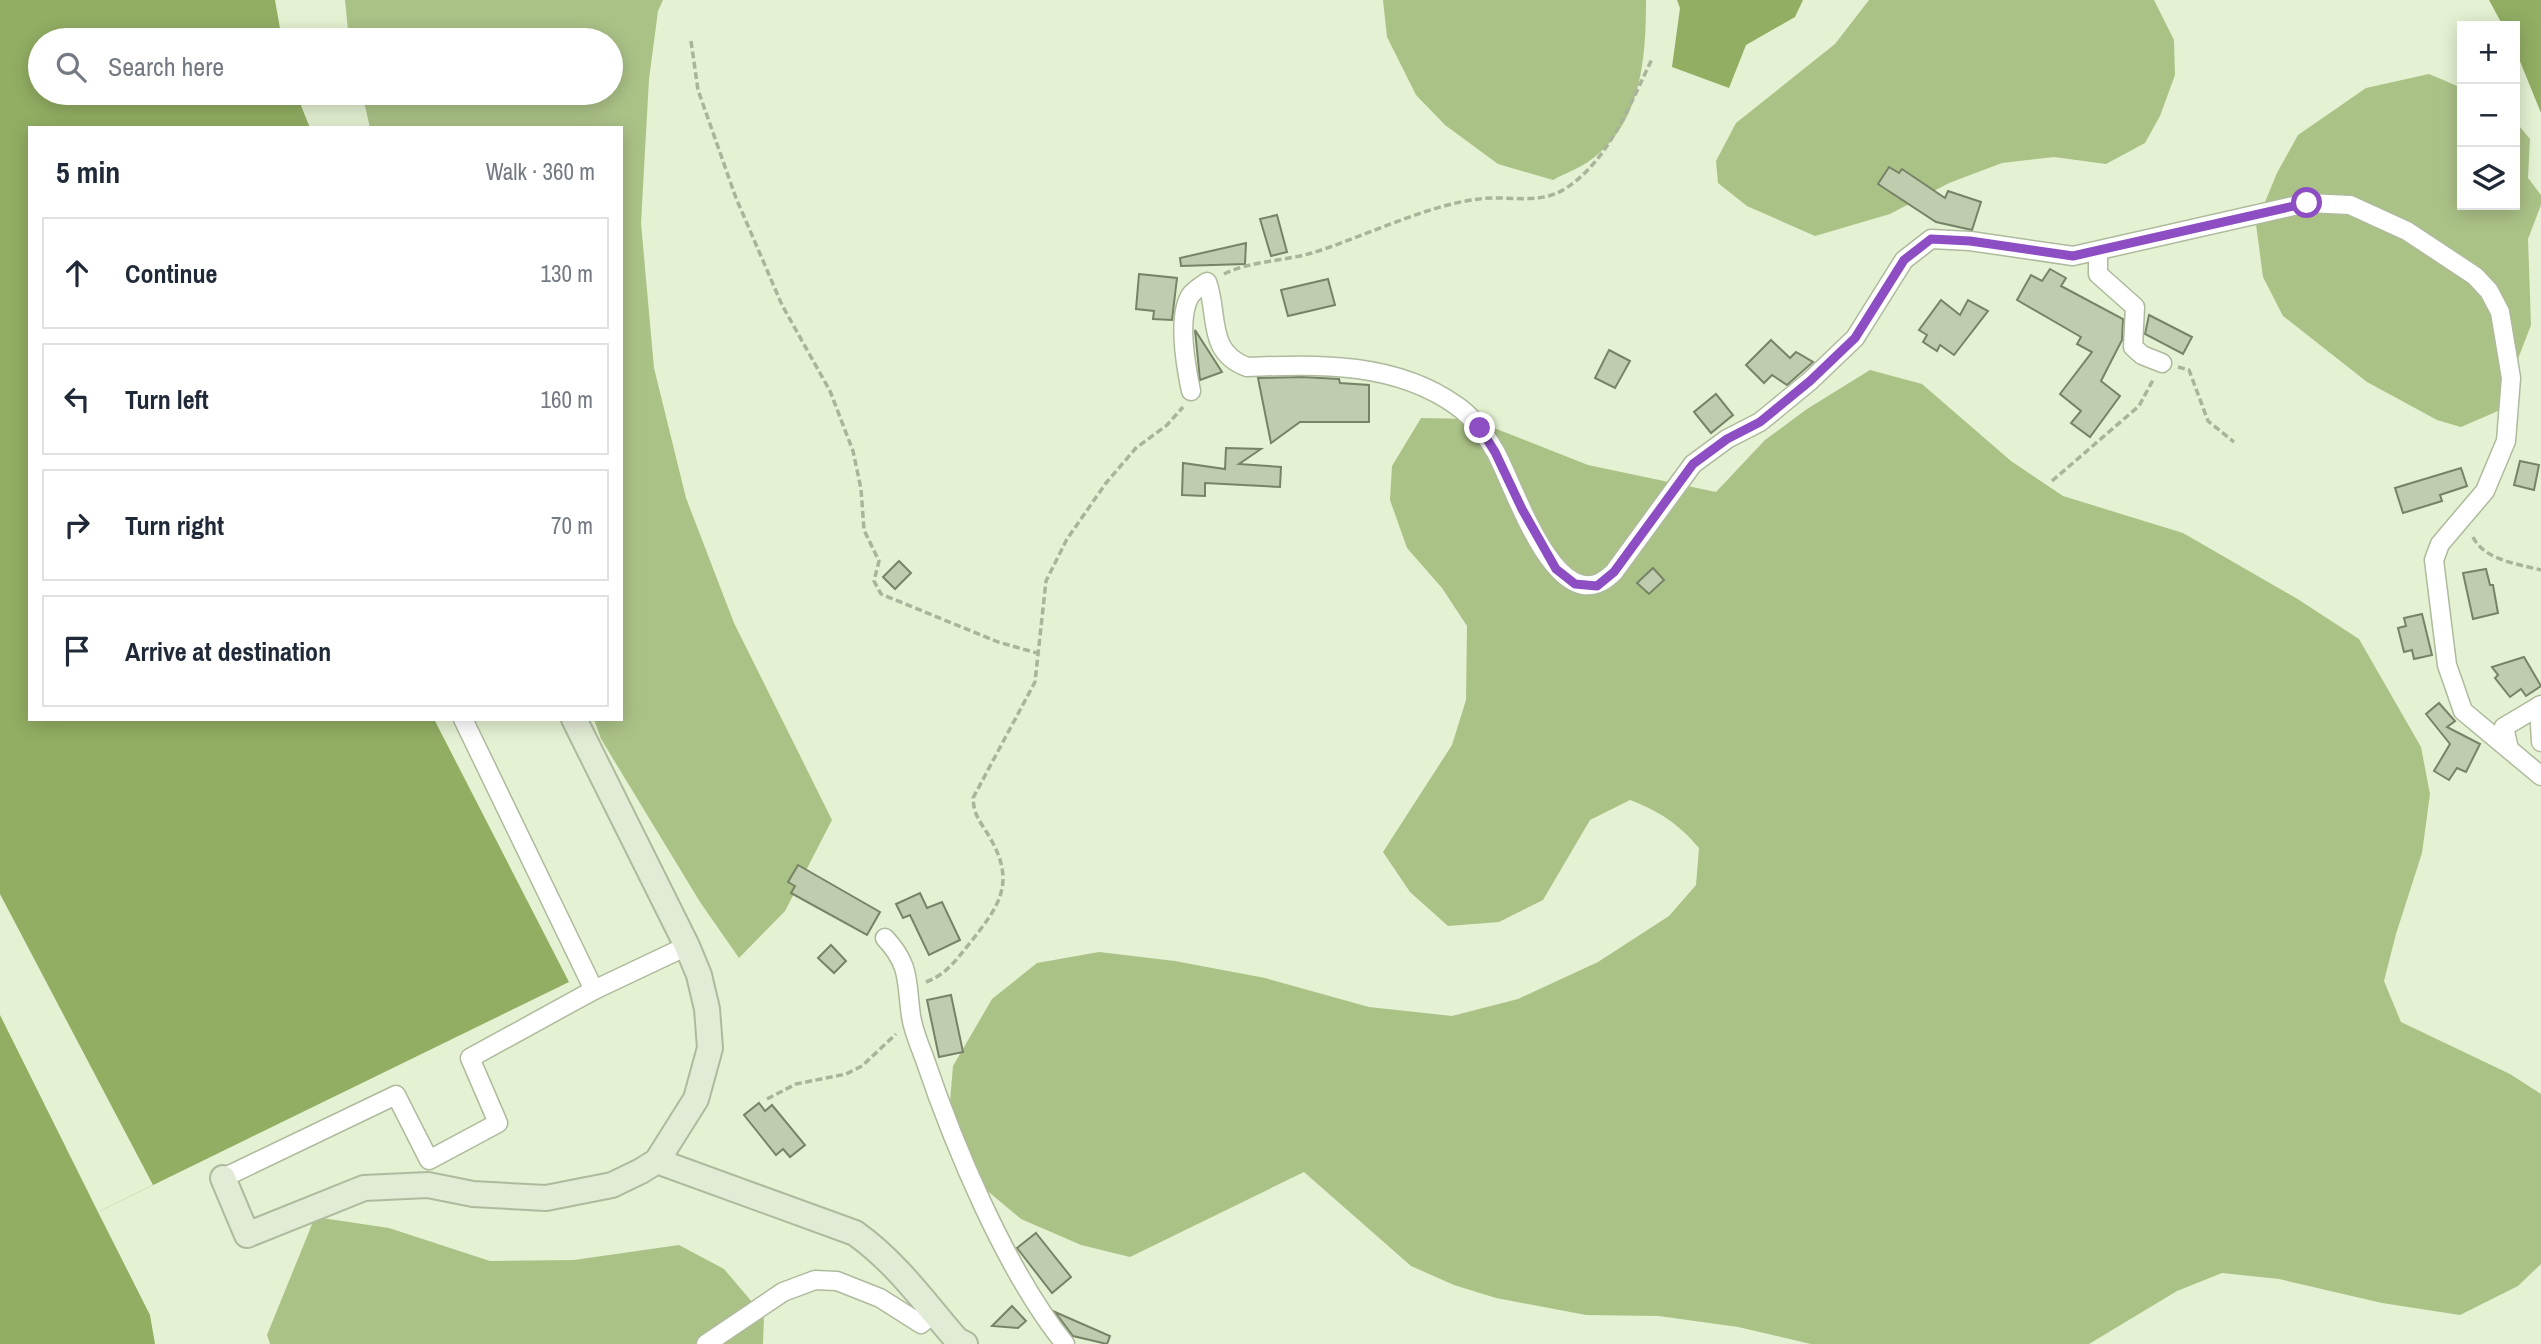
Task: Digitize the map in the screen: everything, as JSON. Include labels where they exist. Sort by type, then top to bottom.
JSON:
[{"type":"street","points":[[1191,391],[1184,338],[1186,306],[1194,291],[1207,282],[1218,338],[1227,356],[1236,363],[1247,367],[1322,366],[1378,371],[1420,385],[1458,406],[1480,428],[1495,452],[1522,509],[1556,569],[1575,584],[1589,588],[1603,584],[1614,572],[1693,464],[1727,439],[1760,422],[1810,381],[1855,338],[1904,260],[1931,239],[1970,241],[2073,256],[2098,253],[2307,203],[2350,205],[2407,231],[2458,263],[2489,292],[2500,312],[2510,356],[2506,441],[2485,491],[2440,544],[2434,560],[2447,665],[2463,711],[2541,776]]},
{"type":"street","points":[[2098,253],[2098,275],[2135,307],[2133,347],[2142,355],[2162,363]]},
{"type":"street","points":[[2509,749],[2504,727],[2540,706],[2541,742]]},
{"type":"street","points":[[464,721],[594,990]]},
{"type":"street","points":[[428,1185],[429,1160],[396,1095],[223,1178],[247,1235],[364,1188],[428,1185],[473,1194],[546,1198],[612,1185],[657,1161],[696,1100],[710,1048],[707,1009],[687,946],[575,721]]},
{"type":"street","points":[[884,938],[897,952],[911,987],[911,1013],[918,1038],[944,1110],[998,1234],[1065,1344]]},
{"type":"street","points":[[429,1160],[498,1123],[470,1058],[594,990],[687,946]]},
{"type":"street","points":[[657,1161],[855,1233],[878,1250],[909,1280],[957,1340],[965,1344]]},
{"type":"street","points":[[706,1344],[783,1292],[815,1280],[837,1281],[880,1298],[921,1324],[934,1313]]},
{"type":"path","points":[[691,41],[698,90],[736,198],[782,305],[831,391],[853,451],[862,489],[864,530],[879,562],[874,580],[876,589],[881,594],[942,620],[1037,653]]},
{"type":"path","points":[[1207,282],[1231,271],[1308,254],[1361,238],[1442,207],[1479,199],[1534,199],[1561,192],[1577,180],[1602,152],[1651,59]]},
{"type":"path","points":[[2052,481],[2139,405],[2162,363],[2189,370],[2208,421],[2234,442]]},
{"type":"path","points":[[911,987],[942,976],[990,920],[1003,895],[1002,869],[990,837],[974,816],[973,797],[1035,681],[1046,581],[1067,540],[1106,483],[1136,448],[1167,425],[1188,402],[1191,391]]},
{"type":"path","points":[[2478,528],[2473,538],[2483,551],[2502,560],[2541,570]]},
{"type":"path","points":[[767,1098],[796,1084],[846,1074],[862,1066],[897,1034],[918,1038]]},
{"type":"shaded area","points":[[0,0],[275,0],[280,28],[28,28],[28,105],[301,105],[309,126],[28,126],[28,721],[435,721],[569,982],[98,1212],[150,1315],[155,1344],[0,1344]]},
{"type":"shaded area","points":[[345,0],[663,0],[658,11],[649,79],[641,223],[654,368],[686,498],[734,623],[832,820],[785,911],[739,958],[700,902],[601,739],[595,721],[623,721],[623,126],[370,126],[365,105],[623,105],[623,28],[348,28]]},
{"type":"shaded area","points":[[1383,0],[1646,0],[1642,66],[1638,87],[1622,127],[1609,144],[1588,162],[1553,180],[1498,164],[1445,125],[1416,95],[1387,37]]},
{"type":"shaded area","points":[[1677,0],[1803,0],[1795,17],[1746,45],[1729,88],[1672,67],[1680,8]]},
{"type":"shaded area","points":[[1869,0],[2154,0],[2174,40],[2175,75],[2160,116],[2145,143],[2106,164],[2054,157],[2002,163],[1949,183],[1890,214],[1815,236],[1747,206],[1718,183],[1716,161],[1736,123],[1835,44]]},
{"type":"shaded area","points":[[2489,0],[2541,0],[2541,113],[2520,61],[2520,21],[2500,21]]},
{"type":"shaded area","points":[[2429,74],[2457,86],[2457,210],[2520,210],[2520,127],[2530,139],[2528,178],[2541,195],[2541,205],[2528,239],[2531,325],[2498,411],[2461,427],[2437,420],[2367,382],[2283,316],[2263,277],[2256,224],[2277,173],[2298,135],[2366,88]]},
{"type":"shaded area","points":[[1870,370],[1922,384],[2011,461],[2063,496],[2183,533],[2296,598],[2359,639],[2421,747],[2430,794],[2422,853],[2384,981],[2401,1022],[2510,1074],[2541,1094],[2541,1264],[2518,1286],[2460,1315],[2382,1303],[2279,1279],[2222,1273],[2177,1291],[2089,1344],[1811,1344],[1738,1327],[1659,1316],[1586,1315],[1496,1298],[1454,1285],[1411,1266],[1304,1172],[1130,1257],[1081,1245],[1021,1219],[972,1178],[948,1126],[953,1066],[992,999],[1037,963],[1099,952],[1175,961],[1265,978],[1369,1007],[1452,1016],[1518,999],[1598,962],[1669,916],[1696,885],[1699,848],[1668,819],[1630,800],[1590,820],[1543,900],[1499,922],[1448,926],[1410,892],[1383,852],[1452,745],[1466,700],[1467,626],[1442,588],[1407,548],[1390,500],[1392,466],[1421,418],[1471,419],[1588,465],[1716,492],[1765,440],[1807,409]]},
{"type":"shaded area","points":[[315,1217],[389,1228],[490,1261],[574,1260],[679,1245],[724,1269],[764,1316],[763,1344],[270,1344],[267,1335]]},
{"type":"pier","points":[[0,894],[153,1185],[98,1212],[0,1015]]},
{"type":"building","points":[[1889,167],[1899,173],[1902,169],[1945,198],[1948,191],[1981,202],[1972,230],[1936,222],[1878,184]]},
{"type":"building","points":[[1277,215],[1287,252],[1271,256],[1260,219]]},
{"type":"building","points":[[1246,243],[1245,264],[1181,266],[1180,258]]},
{"type":"building","points":[[2050,269],[2066,278],[2061,286],[2123,319],[2122,340],[2101,381],[2120,396],[2090,437],[2071,423],[2081,411],[2060,394],[2092,352],[2077,344],[2081,337],[2017,300],[2031,275],[2042,281]]},
{"type":"building","points":[[1139,274],[1177,278],[1172,320],[1153,319],[1154,311],[1136,309]]},
{"type":"building","points":[[1328,279],[1335,305],[1288,316],[1281,290]]},
{"type":"building","points":[[1941,300],[1960,315],[1968,300],[1988,311],[1954,355],[1940,345],[1937,351],[1923,342],[1927,335],[1919,330]]},
{"type":"building","points":[[2149,315],[2192,337],[2183,354],[2145,334]]},
{"type":"building","points":[[1195,330],[1222,372],[1200,380]]},
{"type":"building","points":[[1771,340],[1790,358],[1796,352],[1813,362],[1787,385],[1772,375],[1764,383],[1746,365]]},
{"type":"building","points":[[1609,350],[1630,361],[1615,388],[1595,378]]},
{"type":"building","points":[[1258,378],[1339,379],[1340,383],[1369,385],[1369,422],[1300,422],[1271,443]]},
{"type":"building","points":[[1716,394],[1733,415],[1711,433],[1694,412]]},
{"type":"building","points":[[1226,448],[1261,449],[1239,464],[1281,467],[1280,487],[1205,483],[1205,496],[1182,495],[1183,463],[1225,469]]},
{"type":"building","points":[[2520,461],[2539,465],[2534,490],[2514,485]]},
{"type":"building","points":[[2461,468],[2467,486],[2440,495],[2442,501],[2403,513],[2395,488]]},
{"type":"building","points":[[899,561],[911,573],[895,589],[883,577]]},
{"type":"building","points":[[1653,568],[1664,580],[1649,594],[1637,583]]},
{"type":"building","points":[[2486,569],[2490,585],[2493,585],[2498,613],[2473,619],[2463,573]]},
{"type":"building","points":[[2422,614],[2432,655],[2414,659],[2412,650],[2404,652],[2398,628],[2406,626],[2404,618]]},
{"type":"building","points":[[2524,657],[2541,686],[2526,696],[2521,689],[2510,697],[2495,678],[2498,675],[2492,667]]},
{"type":"building","points":[[2439,703],[2455,721],[2447,727],[2480,744],[2466,772],[2457,768],[2449,780],[2434,771],[2450,744],[2426,714]]},
{"type":"building","points":[[798,865],[880,912],[867,935],[791,893],[795,886],[788,882]]},
{"type":"building","points":[[920,893],[927,908],[942,902],[960,940],[929,955],[910,915],[903,918],[896,904]]},
{"type":"building","points":[[831,945],[846,961],[834,973],[818,958]]},
{"type":"building","points":[[951,995],[963,1052],[939,1057],[927,1000]]},
{"type":"building","points":[[759,1103],[765,1111],[772,1105],[805,1145],[790,1157],[783,1149],[776,1155],[744,1115]]},
{"type":"building","points":[[1036,1233],[1071,1277],[1052,1293],[1017,1248]]},
{"type":"building","points":[[1012,1306],[1026,1321],[1018,1328],[992,1326]]},
{"type":"building","points":[[1055,1312],[1110,1336],[1107,1344],[1073,1336]]},
{"type":"route","points":[[1480,428],[1556,569],[1575,584],[1589,588],[1597,586],[1603,584],[1614,572],[1693,464],[1727,439],[1760,422],[1810,381],[1855,338],[1904,260],[1931,239],[1970,241],[2073,256],[2098,253],[2307,203]]}]
